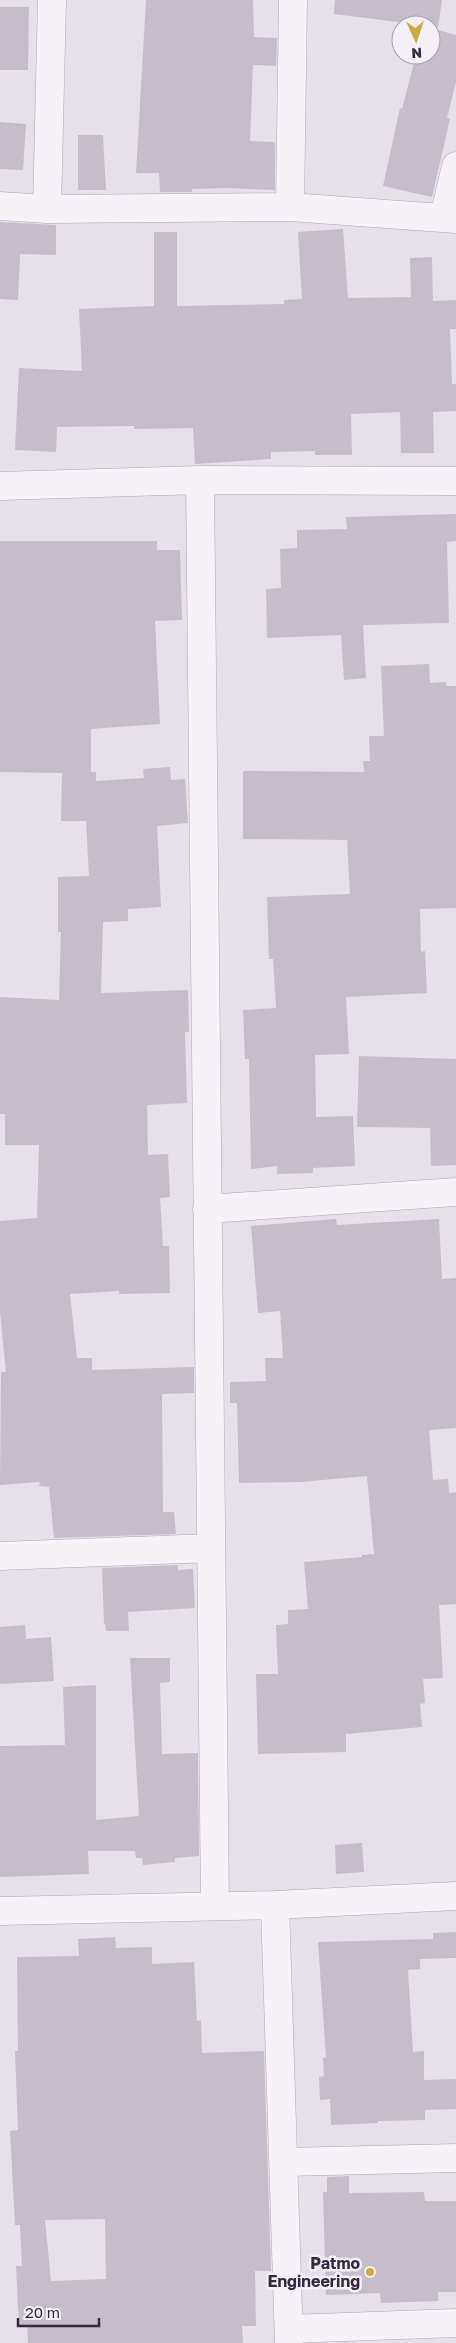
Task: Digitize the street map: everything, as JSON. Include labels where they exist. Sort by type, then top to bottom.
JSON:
[{"type":"street","points":[[47,209],[52,0]]},
{"type":"street","points":[[290,207],[293,0]]},
{"type":"street","points":[[0,206],[47,209],[290,207],[450,219],[456,166]]},
{"type":"street","points":[[200,480],[215,1906]]},
{"type":"street","points":[[0,486],[200,480],[456,481]]},
{"type":"street","points":[[207,1209],[456,1192]]},
{"type":"street","points":[[0,1556],[211,1548]]},
{"type":"street","points":[[0,1911],[275,1905],[456,1896]]},
{"type":"street","points":[[275,1905],[285,2162],[289,2336],[456,2323]]},
{"type":"street","points":[[285,2162],[456,2158]]},
{"type":"building","points":[[146,0],[253,0],[254,37],[277,38],[276,66],[253,65],[250,141],[275,142],[275,190],[227,188],[192,189],[192,192],[160,192],[159,173],[136,173]]},
{"type":"building","points":[[335,0],[442,0],[440,15],[391,15],[391,21],[334,14]]},
{"type":"building","points":[[0,7],[29,7],[28,70],[0,70]]},
{"type":"building","points":[[441,31],[456,35],[456,82],[447,118],[450,119],[432,197],[383,186],[400,108],[402,109],[413,65],[441,65]]},
{"type":"building","points":[[0,122],[26,124],[23,170],[0,169]]},
{"type":"building","points":[[78,135],[103,135],[106,190],[78,190]]},
{"type":"building","points":[[0,222],[56,225],[56,255],[20,254],[18,300],[0,299]]},
{"type":"building","points":[[343,229],[348,298],[411,297],[410,258],[432,257],[433,301],[456,300],[456,329],[450,329],[452,384],[456,384],[456,411],[433,412],[434,453],[401,453],[400,412],[351,414],[352,455],[315,455],[315,451],[271,452],[271,459],[195,464],[193,428],[134,429],[134,426],[57,427],[56,452],[15,450],[19,368],[82,371],[79,309],[154,306],[154,232],[177,232],[177,306],[284,304],[284,300],[302,299],[298,232]]},
{"type":"building","points":[[456,514],[456,541],[447,542],[449,623],[363,625],[366,678],[344,680],[341,635],[267,638],[266,589],[281,588],[280,549],[297,548],[297,530],[347,529],[346,517]]},
{"type":"building","points":[[0,541],[157,541],[157,550],[180,550],[182,620],[155,621],[160,724],[91,729],[91,772],[96,772],[96,781],[144,778],[143,769],[170,767],[171,780],[185,779],[188,823],[157,826],[161,907],[128,909],[128,921],[103,922],[101,993],[188,990],[189,1032],[185,1032],[187,1103],[147,1105],[148,1155],[168,1154],[170,1197],[160,1198],[163,1246],[169,1246],[170,1293],[119,1294],[119,1291],[70,1294],[77,1358],[92,1358],[92,1370],[194,1367],[194,1393],[162,1394],[163,1512],[174,1512],[176,1534],[54,1538],[49,1487],[39,1486],[40,1482],[0,1485],[1,1372],[6,1372],[0,1312],[0,1221],[37,1218],[39,1145],[5,1145],[5,1114],[0,1114],[0,997],[59,1000],[61,932],[58,932],[58,877],[89,876],[86,821],[61,821],[62,773],[0,772]]},
{"type":"building","points":[[429,664],[430,683],[446,682],[446,686],[456,686],[456,908],[420,909],[421,952],[425,951],[427,993],[346,997],[349,1054],[315,1055],[316,1117],[353,1116],[355,1166],[313,1168],[313,1173],[277,1174],[277,1166],[251,1169],[249,1059],[245,1059],[243,1010],[276,1008],[273,959],[269,959],[267,897],[350,894],[347,840],[243,839],[243,771],[364,772],[363,761],[370,761],[369,736],[384,736],[381,666]]},
{"type":"building","points":[[359,1056],[456,1059],[456,1165],[431,1166],[430,1128],[357,1127]]},
{"type":"building","points":[[336,1219],[337,1225],[439,1219],[442,1279],[456,1278],[456,1428],[429,1430],[433,1480],[448,1479],[449,1493],[456,1492],[456,1604],[439,1605],[443,1678],[423,1679],[425,1703],[420,1704],[422,1727],[346,1734],[346,1752],[258,1754],[256,1674],[278,1674],[276,1625],[288,1624],[288,1610],[308,1609],[304,1562],[362,1557],[362,1555],[374,1554],[367,1476],[301,1482],[239,1483],[237,1403],[230,1403],[230,1382],[266,1381],[265,1358],[283,1358],[280,1311],[258,1313],[251,1226]]},
{"type":"building","points":[[178,1565],[178,1570],[193,1569],[195,1608],[128,1612],[129,1631],[106,1631],[104,1624],[102,1568]]},
{"type":"building","points":[[25,1625],[26,1639],[51,1637],[54,1681],[0,1684],[0,1627]]},
{"type":"building","points":[[130,1658],[170,1658],[170,1682],[160,1683],[162,1754],[198,1753],[199,1856],[175,1858],[175,1862],[143,1865],[142,1858],[136,1858],[135,1851],[88,1851],[89,1874],[0,1877],[0,1746],[65,1745],[63,1687],[96,1685],[96,1820],[139,1816]]},
{"type":"building","points":[[362,1843],[364,1872],[336,1874],[335,1845]]},
{"type":"building","points":[[456,1932],[456,1958],[420,1959],[420,1969],[408,1970],[413,2052],[424,2051],[424,2080],[456,2079],[456,2109],[425,2110],[425,2120],[331,2125],[330,2099],[320,2100],[319,2077],[324,2076],[323,2058],[326,2058],[318,1942],[433,1939],[433,1933]]},
{"type":"building","points":[[115,1937],[116,1948],[152,1947],[152,1964],[194,1962],[197,2021],[201,2020],[202,2053],[264,2051],[271,2271],[255,2271],[256,2326],[242,2326],[243,2343],[28,2343],[27,2325],[19,2327],[16,2266],[22,2266],[20,2225],[15,2225],[10,2131],[18,2130],[15,2051],[18,2051],[17,1957],[79,1956],[78,1939]],"holes":[[[105,2219],[106,2279],[51,2281],[45,2220]]]},
{"type":"building","points":[[349,2176],[349,2193],[424,2192],[425,2201],[456,2201],[456,2292],[438,2292],[438,2301],[381,2303],[380,2293],[326,2295],[323,2192],[327,2192],[327,2177]]},
{"type":"place","name":"Patmo Engineering","points":[[370,2272]]}]
